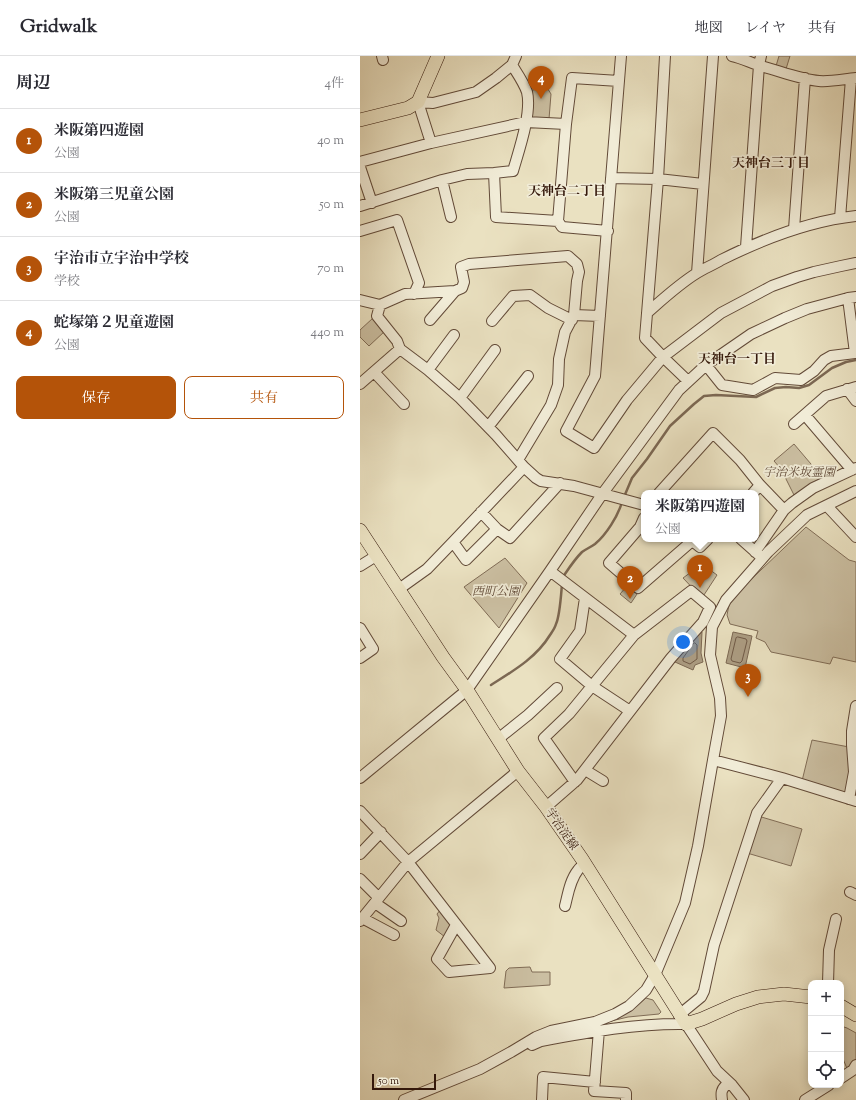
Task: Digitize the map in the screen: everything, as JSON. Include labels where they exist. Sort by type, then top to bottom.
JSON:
[{"type":"main road","points":[[360,120],[408,108],[418,102],[438,56]]},
{"type":"main road","name":"宇治淀線","points":[[360,530],[443,657],[467,690],[518,771],[546,807],[585,863],[683,1019]]},
{"type":"main road","points":[[683,1019],[702,1019],[736,1004],[758,997],[784,994],[808,997]]},
{"type":"main road","points":[[844,1008],[856,1014]]},
{"type":"street","points":[[621,56],[595,376],[566,431],[594,448],[627,400],[663,358],[721,313],[772,286],[814,272],[856,263]]},
{"type":"street","points":[[665,56],[658,179],[645,338],[663,358],[688,381]]},
{"type":"street","points":[[697,273],[713,56]]},
{"type":"street","points":[[732,56],[760,60],[805,78],[820,81],[853,78],[840,218]]},
{"type":"street","points":[[360,206],[442,180],[468,174],[513,171],[526,122],[529,102],[526,90],[514,60],[496,78],[476,92],[433,103],[418,102],[431,143]]},
{"type":"street","points":[[746,247],[760,60]]},
{"type":"street","points":[[608,230],[562,227],[558,221],[566,124],[572,78],[619,81]]},
{"type":"street","points":[[794,229],[805,78]]},
{"type":"street","points":[[360,162],[431,143],[526,122],[566,124]]},
{"type":"street","points":[[360,167],[372,203]]},
{"type":"street","points":[[494,173],[496,217],[558,221]]},
{"type":"street","points":[[611,178],[658,179],[703,184]]},
{"type":"street","points":[[442,180],[451,216]]},
{"type":"street","points":[[647,313],[697,273],[746,247],[794,229],[840,218],[856,216]]},
{"type":"street","points":[[360,231],[397,220],[419,283],[414,294]]},
{"type":"street","points":[[360,300],[380,305],[405,294],[455,291],[462,288],[464,282],[461,267],[469,264],[568,256],[577,264],[579,272],[573,317],[565,332],[559,359],[558,385],[551,405],[521,464],[454,542],[427,569],[399,589]]},
{"type":"street","points":[[430,320],[455,291]]},
{"type":"street","points":[[492,321],[513,296],[530,295],[548,308],[573,317],[600,316]]},
{"type":"street","points":[[360,778],[467,690],[603,493],[679,390],[688,381],[706,365],[751,334],[807,309],[852,297],[855,353],[831,356],[824,360],[814,371],[801,380],[775,378],[753,390],[722,385],[706,365]]},
{"type":"street","points":[[380,305],[377,316],[397,341],[400,349],[428,370],[460,398],[521,464],[536,478],[541,481],[574,486],[641,504]]},
{"type":"street","points":[[428,370],[454,335]]},
{"type":"street","points":[[360,384],[400,349]]},
{"type":"street","points":[[460,398],[495,350]]},
{"type":"street","points":[[374,372],[404,404]]},
{"type":"street","points":[[488,427],[528,376]]},
{"type":"street","points":[[794,424],[826,396],[852,388],[856,401]]},
{"type":"street","points":[[404,1100],[480,1069],[536,1037],[550,1031],[595,1022],[615,1014],[629,1006],[646,990],[655,975],[685,903],[698,846],[721,716],[720,698],[710,655],[712,627],[726,600],[759,555],[784,510],[813,488],[854,469],[805,415]]},
{"type":"street","points":[[662,490],[713,433],[740,460],[760,485],[784,510]]},
{"type":"street","points":[[481,512],[497,529],[510,538],[560,483]]},
{"type":"street","points":[[756,490],[760,485]]},
{"type":"street","points":[[759,555],[768,552],[808,515],[856,491]]},
{"type":"street","points":[[827,506],[856,538]]},
{"type":"street","points":[[641,526],[609,563],[638,588],[689,542]]},
{"type":"street","points":[[454,542],[466,560],[497,529]]},
{"type":"street","points":[[694,542],[700,547],[705,542]]},
{"type":"street","points":[[744,542],[759,555]]},
{"type":"street","points":[[360,566],[376,556]]},
{"type":"street","points":[[550,571],[634,635]]},
{"type":"street","points":[[546,807],[575,782],[671,658],[703,622],[710,607],[691,591],[634,635],[569,714],[544,738],[575,782]]},
{"type":"street","points":[[585,598],[580,631],[560,659],[592,686],[630,712]]},
{"type":"street","points":[[360,628],[373,649],[360,658]]},
{"type":"street","points":[[498,739],[528,715],[557,688]]},
{"type":"street","points":[[713,760],[782,778],[853,800],[854,772],[852,731],[856,706]]},
{"type":"street","points":[[585,770],[603,782]]},
{"type":"street","points":[[394,935],[361,920],[408,862],[518,771]]},
{"type":"street","points":[[512,1052],[541,1041],[599,1030],[657,1024],[683,1019],[704,991],[714,945],[757,813],[782,778]]},
{"type":"street","points":[[360,810],[408,862],[490,968],[449,972],[437,959],[456,925]]},
{"type":"street","points":[[360,854],[380,832]]},
{"type":"street","points":[[565,906],[573,878],[585,863]]},
{"type":"street","points":[[360,879],[377,900],[401,921]]},
{"type":"street","points":[[828,980],[828,950],[836,918]]},
{"type":"street","points":[[683,1019],[717,1071],[732,1084],[744,1100]]},
{"type":"street","points":[[599,1030],[594,1091],[626,1093],[626,1100]]},
{"type":"street","points":[[844,1076],[853,1070],[856,1065]]},
{"type":"street","points":[[717,1071],[721,1096]]},
{"type":"street","points":[[542,1100],[543,1077],[595,1082]]},
{"type":"street","points":[[721,1096],[726,1085],[732,1084]]},
{"type":"street","points":[[805,1100],[824,1088]]},
{"type":"green space","points":[[779,56],[790,56],[786,69],[776,66]]},
{"type":"green space","points":[[546,86],[551,94],[549,119],[533,119],[531,115],[530,91]]},
{"type":"green space","points":[[373,318],[385,331],[369,346],[360,337],[360,330]]},
{"type":"green space","name":"宇治米坂霊園","points":[[794,444],[822,477],[794,495],[781,469],[774,461]]},
{"type":"green space","points":[[806,527],[849,560],[856,562],[856,662],[833,657],[830,664],[771,652],[765,642],[756,638],[758,631],[730,624],[727,615],[729,605],[739,591]]},
{"type":"green space","name":"西町公園","points":[[505,558],[527,583],[499,628],[464,587]]},
{"type":"green space","points":[[702,564],[717,575],[702,598],[683,578]]},
{"type":"green space","points":[[627,586],[637,594],[631,603],[620,594]]},
{"type":"green space","points":[[812,740],[849,747],[851,773],[847,793],[842,793],[802,781]]},
{"type":"green space","points":[[758,816],[802,829],[791,866],[747,853]]},
{"type":"green space","points":[[441,909],[452,922],[445,937],[436,930],[439,918],[437,914]]},
{"type":"green space","points":[[530,967],[532,972],[550,972],[550,985],[504,988],[506,971],[509,968]]},
{"type":"green space","points":[[646,998],[653,1000],[661,1012],[659,1014],[628,1017],[607,1022],[636,1007]]},
{"type":"green space","points":[[844,1027],[856,1033],[856,1061],[848,1071],[844,1061]]},
{"type":"water","points":[[699,630],[702,632],[701,653],[703,662],[695,665],[693,670],[675,662]]},
{"type":"water","points":[[733,632],[752,636],[745,668],[726,663]]},
{"type":"waterway","points":[[624,497],[632,478],[670,426],[704,396],[716,395],[756,397],[775,388],[799,388],[809,385],[832,368],[846,362],[856,360]]},
{"type":"waterway","points":[[563,577],[582,552],[595,544],[603,536],[615,519],[622,502]]},
{"type":"waterway","points":[[491,685],[524,663],[538,651],[544,643],[554,628],[557,620],[562,584]]},
{"type":"place","name":"蛇塚第２児童遊園","points":[[541,99]]},
{"type":"place","name":"米阪第四遊園","points":[[700,588]]},
{"type":"place","name":"米阪第三児童公園","points":[[630,599]]},
{"type":"place","name":"宇治市立宇治中学校","points":[[748,697]]},
{"type":"district","name":"天神台三丁目","points":[[771,162]]},
{"type":"district","name":"天神台二丁目","points":[[567,190]]},
{"type":"district","name":"天神台一丁目","points":[[737,358]]}]
